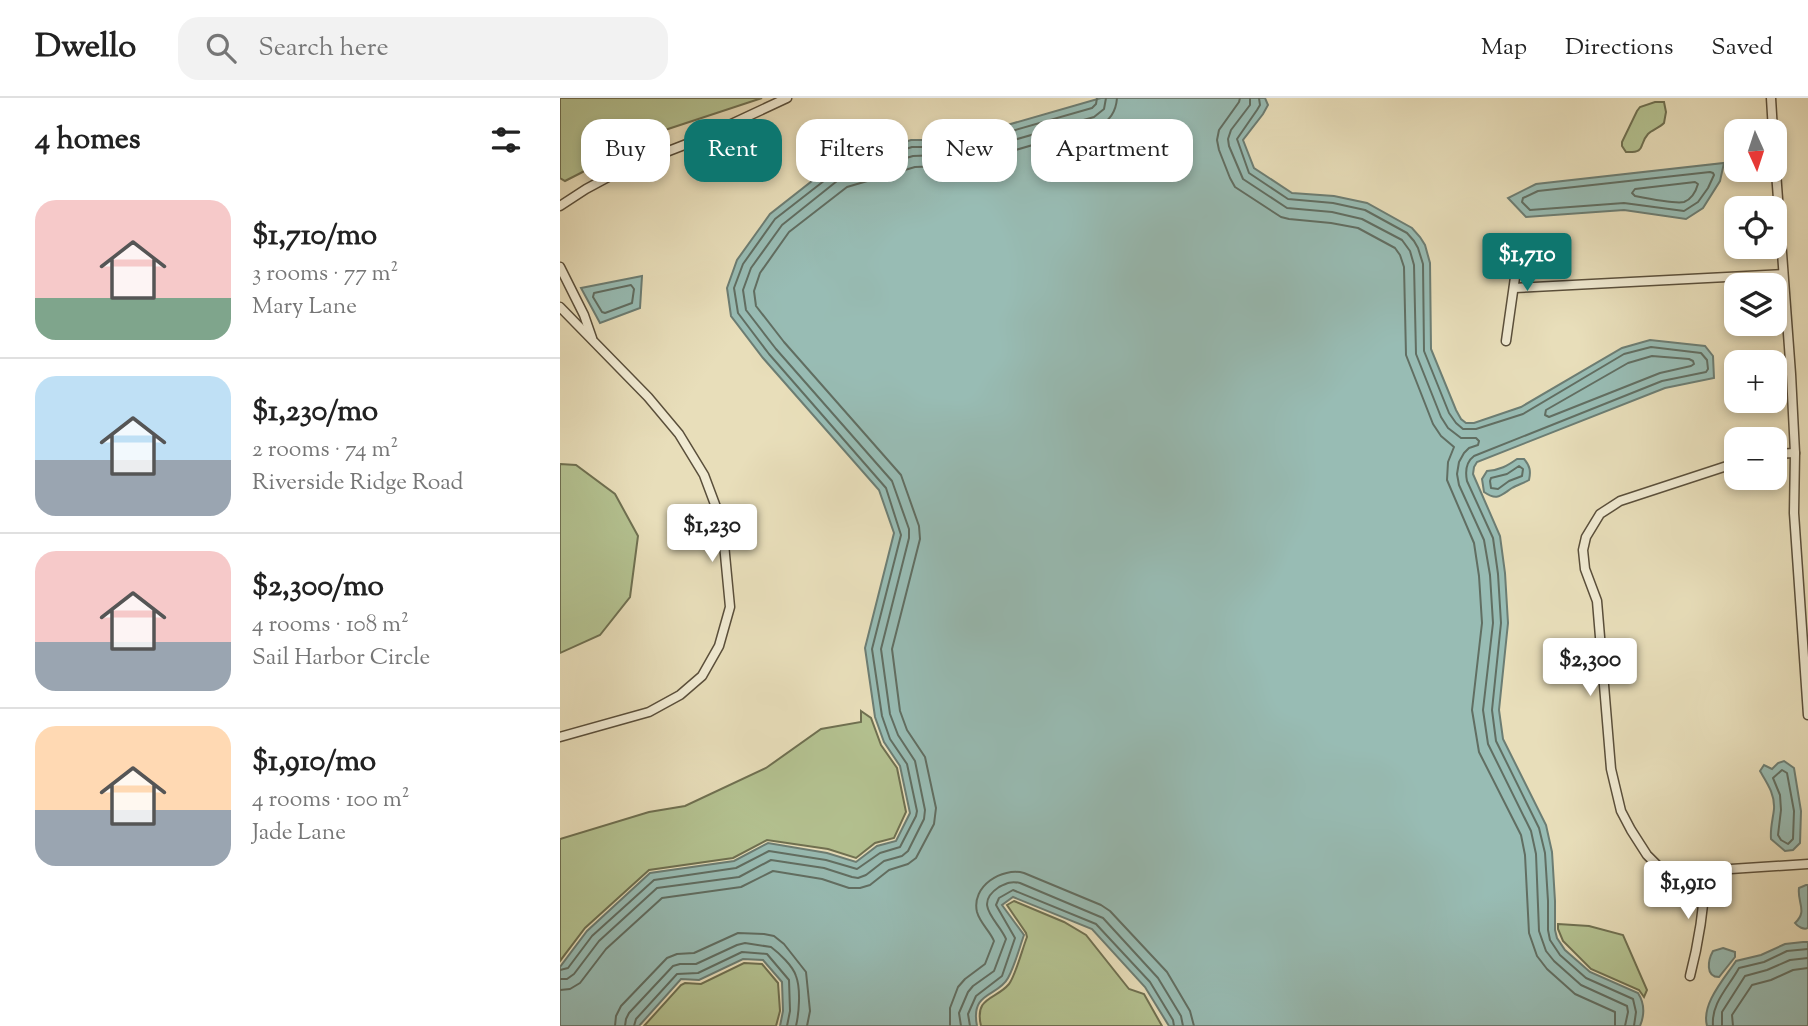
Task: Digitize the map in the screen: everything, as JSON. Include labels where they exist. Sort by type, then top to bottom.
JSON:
[{"type":"street","points":[[563,204],[625,168],[697,140],[787,98]]},
{"type":"street","points":[[1771,98],[1772,119]]},
{"type":"street","points":[[1777,182],[1783,273]]},
{"type":"street","points":[[1506,341],[1520,242]]},
{"type":"street","points":[[560,267],[584,315],[593,341]]},
{"type":"street","points":[[1514,288],[1724,277]]},
{"type":"street","points":[[560,307],[648,397],[679,434],[704,475],[722,523],[730,607],[719,646],[702,676],[680,695],[649,712],[560,737]]},
{"type":"street","points":[[1787,334],[1795,453],[1794,513],[1808,715]]},
{"type":"street","points":[[1787,453],[1795,453]]},
{"type":"street","points":[[1724,467],[1620,501],[1600,514],[1586,537],[1583,551],[1585,569],[1597,601],[1611,769],[1621,811],[1647,855],[1662,870],[1685,872],[1808,864]]},
{"type":"street","points":[[1689,976],[1704,909],[1706,870]]},
{"type":"green space","points":[[560,98],[762,98],[698,119],[684,119],[684,124],[670,128],[670,119],[581,119],[581,173],[565,181],[560,178]]},
{"type":"green space","points":[[1664,102],[1664,123],[1648,134],[1640,150],[1626,152],[1622,142],[1637,111],[1640,107]]},
{"type":"green space","points":[[560,464],[576,465],[615,494],[638,536],[630,597],[600,635],[560,653]]},
{"type":"green space","points":[[861,711],[871,718],[881,745],[897,768],[906,812],[894,838],[875,843],[856,858],[828,849],[767,840],[733,858],[649,870],[585,928],[560,961],[560,839],[649,812],[685,806],[766,768],[821,729],[861,722]]},
{"type":"green space","points":[[1014,901],[1064,922],[1086,935],[1129,989],[1144,994],[1162,1026],[981,1026],[983,1004],[1009,984],[1027,937],[1007,905]]},
{"type":"green space","points":[[1558,924],[1589,926],[1623,935],[1647,990],[1644,997],[1639,990],[1591,969],[1563,941]]},
{"type":"green space","points":[[744,963],[762,964],[778,983],[780,1011],[776,1026],[644,1026],[681,985],[701,984]]},
{"type":"water","points":[[1101,98],[1265,98],[1268,105],[1243,140],[1254,168],[1292,193],[1334,196],[1367,203],[1412,228],[1425,245],[1430,263],[1431,349],[1456,410],[1466,423],[1474,423],[1521,407],[1622,348],[1650,340],[1705,346],[1713,356],[1714,378],[1665,388],[1477,462],[1473,474],[1500,536],[1505,573],[1508,623],[1499,710],[1503,739],[1546,825],[1552,852],[1557,938],[1565,950],[1590,972],[1638,993],[1644,1009],[1640,1026],[1169,1026],[1145,987],[1092,929],[1013,897],[1002,905],[1024,935],[1008,978],[977,1006],[977,1026],[780,1026],[783,1011],[782,982],[763,960],[743,959],[699,980],[681,979],[639,1026],[560,1026],[560,967],[587,931],[650,873],[734,861],[768,843],[827,853],[856,862],[877,846],[896,841],[910,813],[900,766],[884,742],[875,717],[865,648],[894,533],[879,490],[763,358],[731,316],[727,288],[737,260],[770,214],[811,182],[908,182],[908,141],[922,140],[922,182],[1017,182],[1017,122]]},
{"type":"water","points":[[1724,163],[1720,181],[1703,208],[1686,219],[1624,210],[1526,217],[1508,198],[1536,184]]},
{"type":"water","points":[[642,276],[640,308],[600,323],[581,288]]},
{"type":"water","points":[[1517,459],[1524,459],[1528,464],[1529,480],[1498,496],[1484,492],[1482,479],[1487,471],[1496,470]]},
{"type":"water","points":[[1784,761],[1794,768],[1801,811],[1800,843],[1793,850],[1785,851],[1771,839],[1773,798],[1760,771],[1764,765],[1772,769]]},
{"type":"water","points":[[1806,885],[1808,928],[1805,929],[1795,923],[1801,915],[1799,888]]},
{"type":"water","points":[[1808,942],[1808,1026],[1707,1026],[1710,1001],[1736,961],[1761,955],[1785,944]]},
{"type":"water","points":[[1723,948],[1735,952],[1735,957],[1719,977],[1711,974],[1710,959],[1713,951]]}]
